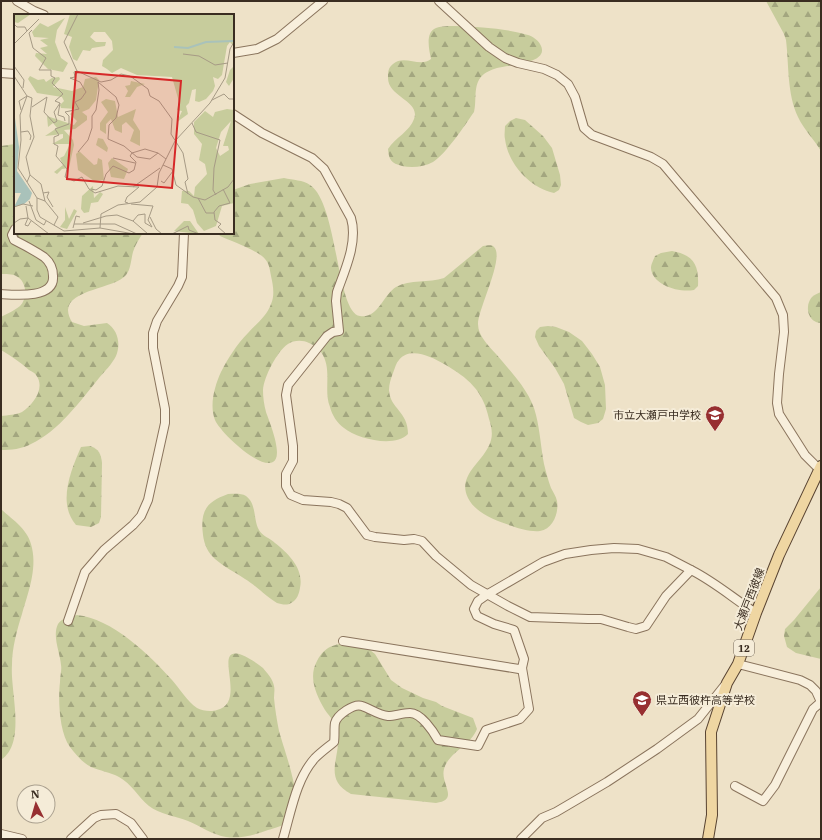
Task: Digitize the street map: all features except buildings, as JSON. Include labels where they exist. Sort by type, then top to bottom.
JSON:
[{"type":"main road","name":"大瀬戸西彼線","points":[[708,839],[712,815],[711,732],[727,683],[738,664],[779,555],[820,468]]},
{"type":"street","points":[[17,1],[42,14]]},
{"type":"street","points":[[234,53],[257,49],[277,39],[323,1]]},
{"type":"street","points":[[439,1],[489,47],[505,58],[518,63],[544,69],[556,75],[568,84],[575,97],[584,128],[592,135],[651,157],[663,164],[743,257],[776,298],[783,315],[784,332],[779,374],[778,403],[780,414],[805,455],[820,468]]},
{"type":"street","points":[[1,73],[14,74]]},
{"type":"street","points":[[234,115],[262,133],[312,158],[324,169],[351,218],[354,227],[350,252],[337,292],[336,301],[339,331],[333,332],[327,336],[288,385],[286,395],[293,446],[292,461],[286,474],[286,486],[292,495],[303,500],[331,502],[347,508],[366,535],[404,540],[414,538],[422,541],[436,556],[471,585],[530,617],[601,619],[628,627],[636,628],[646,626],[666,596],[691,570]]},
{"type":"street","points":[[1,294],[14,295],[41,292],[51,286],[54,280],[51,266],[45,258],[14,240],[12,235],[14,231]]},
{"type":"street","points":[[68,621],[85,572],[104,550],[133,525],[141,516],[148,500],[165,423],[166,409],[153,348],[152,333],[182,276],[184,234]]},
{"type":"street","points":[[283,839],[298,788],[304,774],[315,758],[334,742],[335,722],[343,712],[352,707],[361,705],[376,713],[388,716],[412,713],[419,717],[433,730],[438,740],[478,746],[486,730],[520,719],[529,709],[522,668],[524,660],[514,630],[494,624],[477,616],[474,609],[478,601],[488,594],[543,562],[565,554],[591,550],[614,548],[638,549],[666,557],[691,570],[725,591],[742,605],[756,613]]},
{"type":"street","points":[[343,641],[519,669],[522,668]]},
{"type":"street","points":[[734,786],[764,801],[775,785],[813,709],[821,702],[816,691],[810,685],[800,680],[738,664]]},
{"type":"street","points":[[521,839],[542,818],[556,812],[607,782],[657,749],[698,719],[727,683]]},
{"type":"street","points":[[71,839],[94,818],[101,815],[116,814],[130,823],[143,839]]},
{"type":"street","points":[[1,834],[22,839]]},
{"type":"green space","points":[[766,1],[821,1],[821,151],[803,126],[794,108],[790,89],[786,40]]},
{"type":"green space","points":[[455,26],[501,29],[528,35],[538,41],[542,51],[540,56],[535,60],[497,68],[488,71],[483,75],[476,89],[474,112],[444,153],[433,162],[418,167],[406,167],[395,164],[389,156],[388,149],[412,123],[415,113],[409,103],[398,95],[389,84],[389,69],[397,61],[407,60],[422,62],[431,59],[429,51],[430,33],[436,28]]},
{"type":"green space","points":[[516,118],[525,120],[543,136],[552,148],[560,175],[561,185],[559,190],[554,193],[537,186],[522,174],[515,166],[507,148],[505,126]]},
{"type":"green space","points":[[14,144],[14,234],[142,234],[133,252],[128,273],[120,280],[84,293],[70,303],[68,310],[72,322],[84,326],[107,323],[111,326],[118,338],[118,351],[116,356],[60,424],[41,439],[31,444],[24,447],[1,450],[1,416],[17,414],[26,409],[37,396],[40,385],[35,374],[1,350],[1,317],[23,303],[25,290],[20,278],[9,274],[1,274],[1,146]]},
{"type":"green space","points":[[284,178],[301,181],[310,185],[319,196],[326,213],[346,297],[352,310],[360,316],[366,316],[376,310],[387,295],[396,287],[407,283],[444,278],[483,246],[490,245],[494,247],[496,261],[494,272],[479,317],[478,328],[484,340],[520,383],[530,398],[539,427],[544,464],[551,488],[557,501],[556,515],[552,524],[545,530],[529,531],[500,522],[487,516],[471,503],[465,489],[466,482],[473,468],[484,455],[492,437],[491,426],[483,400],[473,386],[460,374],[433,358],[421,354],[409,354],[399,360],[391,379],[389,390],[392,402],[402,415],[407,426],[408,434],[402,438],[394,441],[376,440],[358,436],[341,426],[333,416],[328,400],[325,359],[316,347],[307,342],[301,341],[290,343],[284,347],[272,365],[264,385],[263,393],[265,407],[275,438],[277,453],[273,462],[267,463],[250,455],[224,433],[218,426],[213,414],[214,395],[219,377],[236,346],[267,312],[272,301],[273,294],[270,269],[265,259],[251,250],[220,236],[219,234],[234,234],[234,190],[250,184]]},
{"type":"green space","points":[[672,251],[685,255],[694,262],[697,272],[698,286],[694,290],[688,291],[674,289],[661,283],[653,274],[651,266],[655,256]]},
{"type":"green space","points":[[821,292],[821,323],[810,317],[808,305],[812,297]]},
{"type":"green space","points":[[540,327],[556,327],[569,332],[582,341],[600,367],[605,385],[606,409],[603,419],[598,423],[588,425],[574,418],[564,384],[555,368],[539,346],[535,337],[536,331]]},
{"type":"green space","points":[[90,446],[99,452],[102,463],[101,517],[99,523],[91,527],[76,525],[70,516],[67,507],[68,486],[73,466],[81,447]]},
{"type":"green space","points":[[228,494],[242,494],[249,499],[252,503],[257,526],[260,532],[285,552],[298,568],[301,581],[300,590],[293,602],[286,605],[277,603],[249,581],[218,562],[208,551],[205,545],[202,527],[206,508],[214,500]]},
{"type":"green space","points":[[1,509],[20,526],[28,536],[32,548],[33,573],[13,652],[12,676],[16,716],[13,742],[9,752],[1,760]]},
{"type":"green space","points":[[821,587],[821,659],[796,653],[787,647],[784,636],[785,629]]},
{"type":"green space","points":[[77,615],[103,623],[129,639],[163,670],[190,702],[202,710],[215,711],[226,705],[230,696],[231,686],[228,665],[229,658],[233,654],[245,656],[263,668],[270,676],[273,683],[274,702],[279,731],[295,791],[295,813],[291,820],[276,827],[247,836],[221,836],[188,821],[153,809],[124,780],[91,767],[79,758],[66,741],[61,724],[59,689],[61,667],[56,634],[58,624],[62,620]]},
{"type":"green space","points":[[350,643],[366,647],[375,654],[391,680],[402,688],[473,718],[477,729],[474,735],[450,758],[444,769],[443,775],[448,790],[447,799],[436,803],[351,794],[342,788],[337,782],[335,767],[338,734],[335,724],[325,710],[316,692],[313,673],[314,667],[323,652],[335,645]]},
{"type":"place","name":"市立大瀬戸中学校","points":[[715,432]]},
{"type":"place","name":"県立西彼杵高等学校","points":[[642,717]]}]
